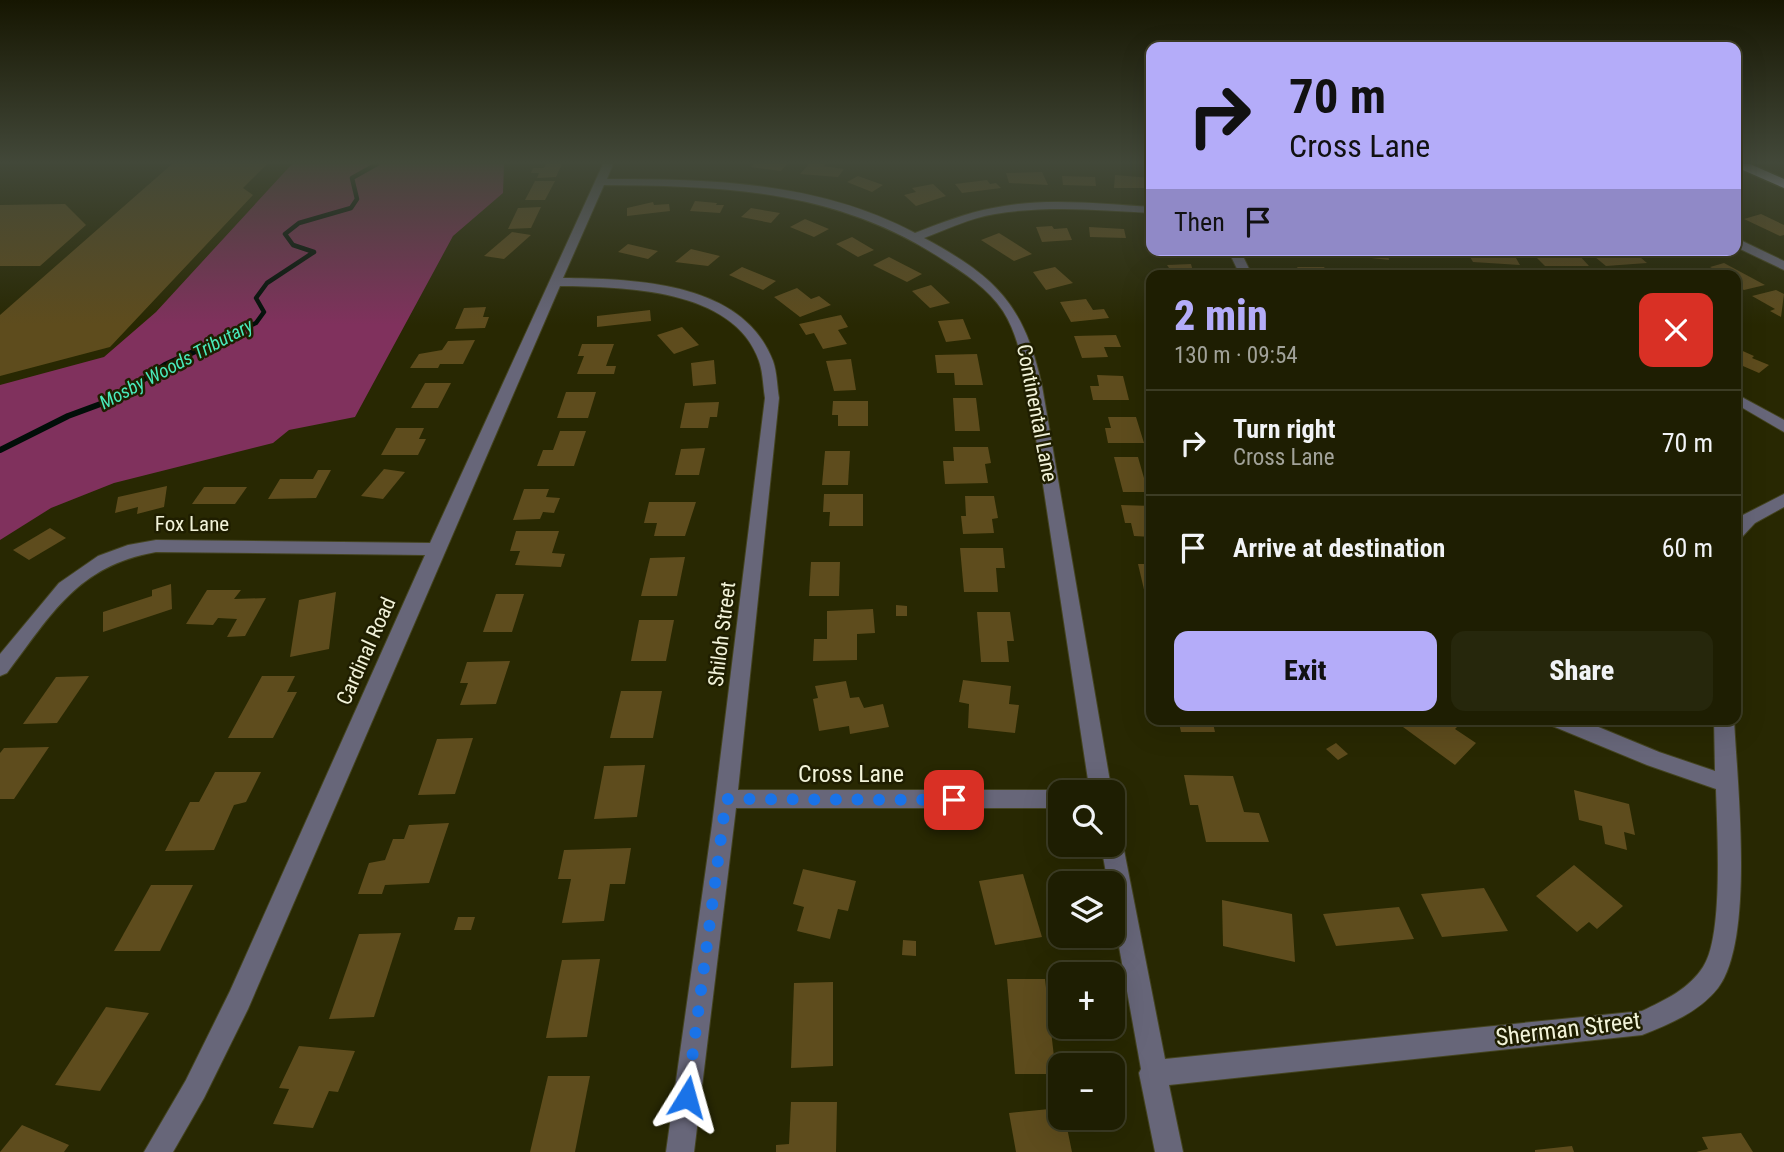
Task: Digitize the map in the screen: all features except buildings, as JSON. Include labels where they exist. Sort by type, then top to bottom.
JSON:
[{"type":"street","name":"Cardinal Road","points":[[158,1152],[195,1088],[239,1000],[584,218]]},
{"type":"street","name":"Continental Lane","points":[[873,218],[916,237],[965,267],[997,295],[1021,331],[1028,352],[1099,780]]},
{"type":"street","points":[[916,237],[966,218]]},
{"type":"street","points":[[1741,245],[1784,267]]},
{"type":"street","name":"Shiloh Street","points":[[555,282],[629,283],[685,295],[720,309],[742,324],[768,361],[772,398],[726,799],[680,1152]]},
{"type":"street","points":[[1741,401],[1784,427]]},
{"type":"street","points":[[1741,528],[1749,519],[1784,500]]},
{"type":"street","name":"Fox Lane","points":[[0,668],[62,588],[88,566],[121,551],[156,546],[436,549]]},
{"type":"street","points":[[1572,725],[1654,759],[1725,783]]},
{"type":"street","name":"Sherman Street","points":[[1152,1073],[1268,1064],[1642,1023],[1679,1007],[1694,997],[1715,971],[1721,957],[1726,892],[1724,725]]},
{"type":"street","name":"Cross Lane","points":[[726,799],[1048,799]]},
{"type":"street","points":[[1113,857],[1169,1152]]},
{"type":"shaded area","points":[[243,218],[474,218],[453,236],[355,417],[289,430],[273,443],[114,483],[51,508],[0,540],[0,385],[104,357],[156,312]]},
{"type":"waterway","name":"Mosby Woods Tributary","points":[[235,332],[256,323],[264,312],[256,298],[267,283],[314,252],[293,245],[285,234],[299,223],[317,218]]},
{"type":"waterway","name":"Mosby Woods Tributary","points":[[0,450],[68,416],[114,399],[165,365],[239,331]]},
{"type":"route","points":[[687,1097],[726,799],[954,800]]}]
